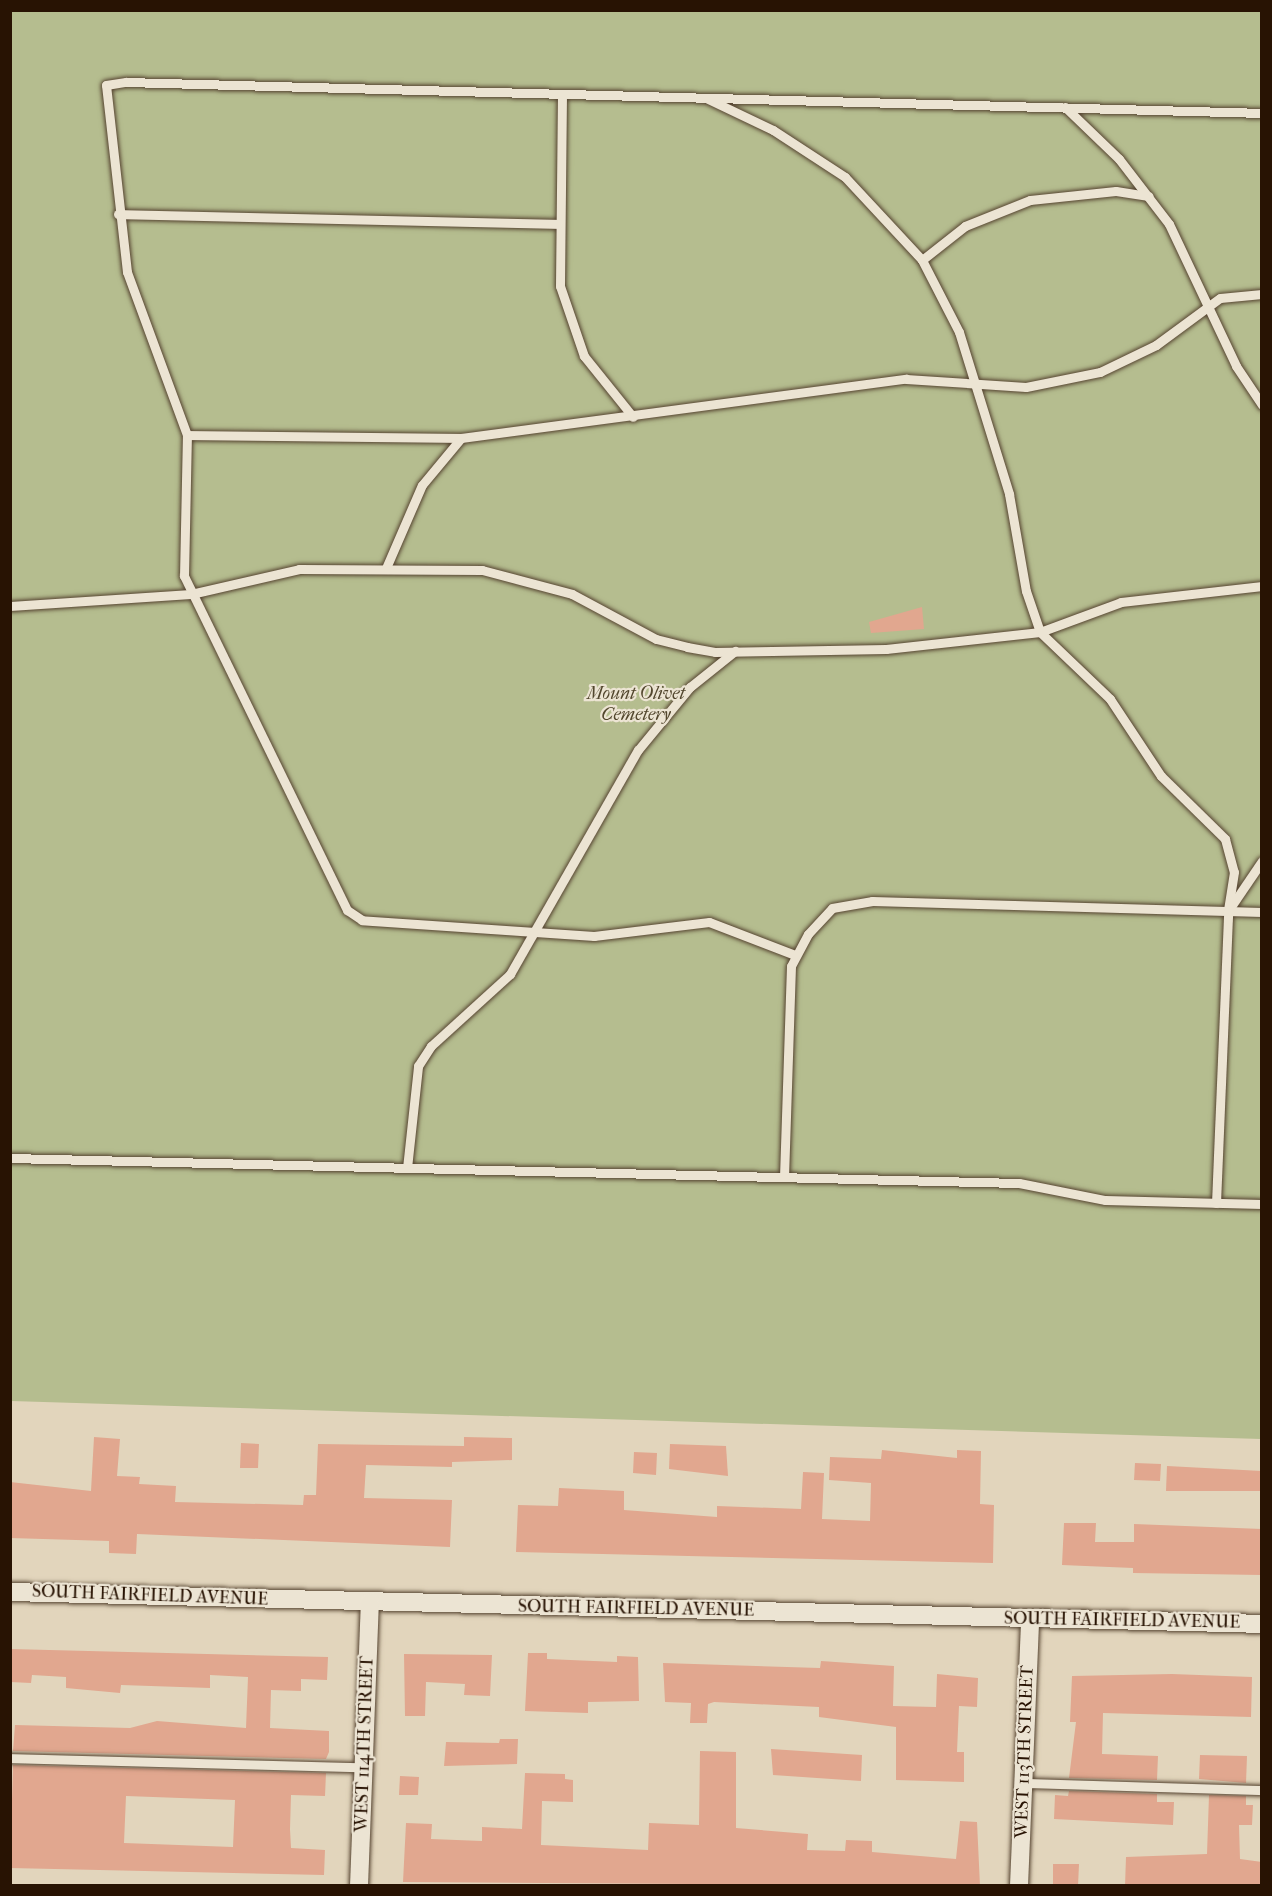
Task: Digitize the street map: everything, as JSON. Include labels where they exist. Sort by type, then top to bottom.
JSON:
[{"type":"street","name":"SOUTH FAIRFIELD AVENUE","points":[[10,1592],[1262,1624]]},
{"type":"street","name":"WEST 114TH STREET","points":[[359,1886],[370,1602]]},
{"type":"street","name":"WEST 113TH STREET","points":[[1019,1886],[1030,1619]]},
{"type":"lane","points":[[795,955],[709,922],[621,936],[353,916],[191,594],[181,560],[188,435],[133,292],[118,214],[103,97],[114,82],[1262,113]]},
{"type":"lane","points":[[562,94],[558,224],[560,286],[570,321],[594,371],[633,417]]},
{"type":"lane","points":[[705,98],[772,130],[845,177],[922,260],[960,332],[1009,494],[1026,591],[1040,632],[1110,699],[1161,776],[1225,839],[1234,872],[1227,911],[1216,1203]]},
{"type":"lane","points":[[1065,107],[1149,196],[1211,304],[1236,366],[1262,405]]},
{"type":"lane","points":[[922,260],[965,226],[1018,203],[1085,192],[1149,196]]},
{"type":"lane","points":[[118,214],[558,224]]},
{"type":"lane","points":[[188,435],[461,438],[906,379],[1026,387],[1100,372],[1156,345],[1211,304],[1231,295],[1262,294]]},
{"type":"lane","points":[[386,568],[422,485],[461,438]]},
{"type":"lane","points":[[10,606],[191,594],[298,569],[386,568],[510,574],[572,594],[656,639],[735,651],[924,647],[1040,632],[1121,602],[1262,586]]},
{"type":"lane","points":[[408,1168],[418,1066],[431,1046],[510,975],[638,750],[690,687],[735,651]]},
{"type":"lane","points":[[1227,911],[1262,861]]},
{"type":"lane","points":[[784,1177],[795,955],[832,908],[857,901],[1262,912]]},
{"type":"lane","points":[[10,1158],[1019,1183],[1105,1200],[1262,1204]]},
{"type":"lane","points":[[10,1758],[364,1767]]},
{"type":"lane","points":[[1023,1783],[1262,1790]]},
{"type":"green space","name":"Mount Olivet Cemetery","points":[[11,11],[1261,11],[1261,1439],[11,1401]]},
{"type":"building","points":[[922,607],[924,629],[871,633],[869,622]]},
{"type":"building","points":[[94,1437],[120,1439],[117,1476],[140,1477],[139,1484],[176,1486],[175,1502],[303,1505],[304,1495],[316,1495],[318,1444],[464,1446],[464,1437],[512,1438],[512,1460],[452,1462],[452,1467],[366,1465],[364,1498],[452,1500],[450,1547],[137,1534],[136,1554],[109,1553],[109,1541],[10,1538],[10,1482],[91,1491]]},
{"type":"building","points":[[241,1443],[259,1444],[258,1468],[240,1468]]},
{"type":"building","points":[[670,1444],[726,1446],[728,1476],[669,1469]]},
{"type":"building","points":[[882,1450],[957,1458],[957,1450],[981,1451],[980,1504],[994,1505],[993,1563],[516,1552],[518,1505],[558,1506],[559,1488],[624,1491],[624,1510],[717,1517],[717,1506],[801,1509],[803,1472],[824,1473],[822,1519],[870,1521],[871,1483],[829,1480],[830,1457],[881,1459]]},
{"type":"building","points":[[634,1452],[657,1453],[656,1475],[633,1473]]},
{"type":"building","points":[[1135,1463],[1161,1464],[1160,1481],[1134,1480]]},
{"type":"building","points":[[1167,1466],[1262,1471],[1262,1491],[1166,1491]]},
{"type":"building","points":[[1064,1523],[1096,1523],[1095,1542],[1134,1542],[1134,1524],[1262,1529],[1262,1575],[1133,1573],[1133,1568],[1062,1565]]},
{"type":"building","points":[[10,1649],[328,1657],[327,1680],[301,1679],[301,1691],[271,1690],[270,1728],[329,1731],[329,1752],[326,1759],[13,1751],[15,1725],[130,1728],[157,1721],[246,1728],[248,1677],[210,1675],[210,1688],[121,1685],[120,1693],[66,1688],[66,1677],[32,1675],[31,1683],[10,1682]]},
{"type":"building","points":[[528,1653],[547,1653],[547,1659],[617,1662],[617,1656],[638,1657],[639,1701],[588,1702],[588,1713],[525,1711]]},
{"type":"building","points":[[404,1654],[492,1655],[490,1696],[464,1695],[465,1684],[426,1682],[425,1716],[405,1716]]},
{"type":"building","points":[[821,1661],[894,1666],[893,1706],[936,1707],[937,1674],[978,1678],[977,1707],[959,1706],[957,1752],[964,1752],[964,1782],[896,1780],[896,1727],[819,1717],[819,1707],[714,1702],[708,1704],[707,1723],[690,1723],[691,1703],[665,1702],[663,1663],[820,1668]]},
{"type":"building","points":[[1172,1674],[1252,1677],[1251,1717],[1103,1713],[1102,1754],[1158,1756],[1157,1780],[1069,1778],[1076,1722],[1070,1722],[1072,1676]]},
{"type":"building","points":[[500,1739],[518,1739],[517,1764],[444,1766],[446,1742],[499,1743]]},
{"type":"building","points":[[771,1749],[862,1755],[861,1781],[773,1775]]},
{"type":"building","points":[[700,1751],[736,1752],[736,1828],[808,1834],[807,1850],[845,1851],[846,1840],[872,1841],[872,1852],[956,1859],[960,1821],[977,1822],[980,1886],[403,1882],[406,1823],[432,1824],[431,1839],[482,1841],[482,1827],[522,1829],[525,1773],[565,1774],[565,1779],[573,1780],[573,1802],[542,1801],[541,1845],[648,1850],[649,1823],[699,1825]]},
{"type":"building","points":[[1200,1755],[1247,1756],[1246,1783],[1199,1779]]},
{"type":"building","points":[[13,1765],[326,1773],[325,1796],[291,1795],[290,1829],[291,1848],[325,1850],[324,1875],[10,1868]],"holes":[[[126,1796],[235,1800],[233,1847],[124,1843]]]},
{"type":"building","points":[[400,1776],[419,1777],[418,1795],[399,1795]]},
{"type":"building","points":[[1069,1791],[1157,1794],[1157,1802],[1174,1802],[1173,1825],[1054,1819],[1055,1795],[1068,1796]]},
{"type":"building","points":[[1209,1795],[1246,1796],[1246,1805],[1253,1805],[1252,1825],[1239,1825],[1240,1859],[1262,1862],[1262,1886],[1125,1886],[1126,1857],[1207,1854]]},
{"type":"building","points":[[1053,1864],[1079,1864],[1078,1886],[1053,1886]]}]
